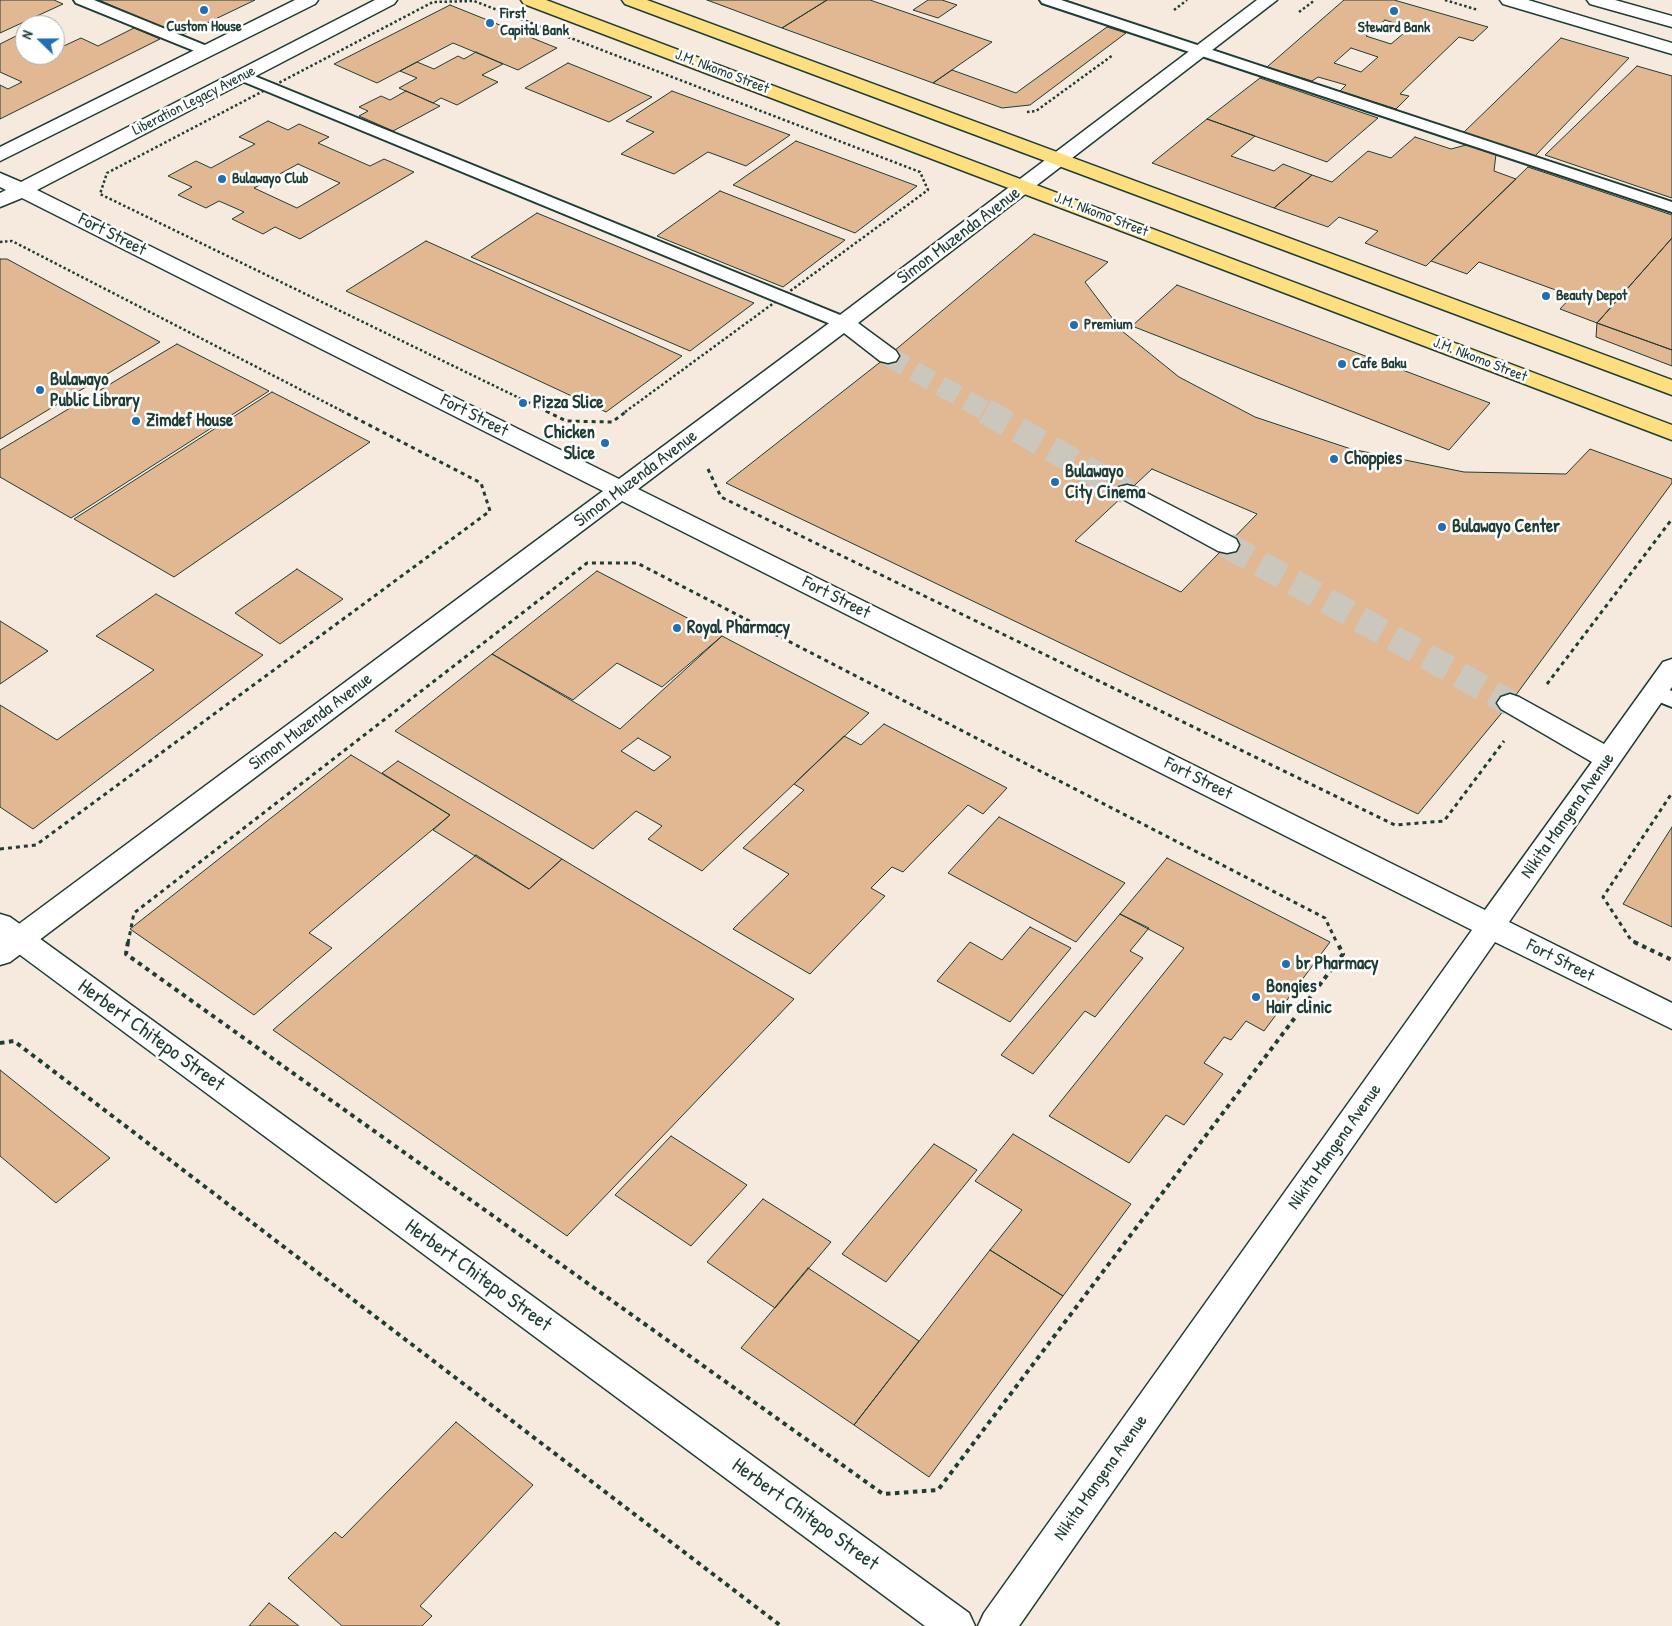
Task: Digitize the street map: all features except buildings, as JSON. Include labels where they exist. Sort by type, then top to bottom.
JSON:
[{"type":"highway","name":"J.M. Nkomo Street","points":[[530,0],[1672,433]]},
{"type":"highway","name":"J.M. Nkomo Street","points":[[631,0],[1672,388]]},
{"type":"street","points":[[0,155],[309,0]]},
{"type":"street","name":"Liberation Legacy Avenue","points":[[0,201],[388,0]]},
{"type":"street","name":"Simon Muzenda Avenue","points":[[7,940],[622,490],[844,324],[1268,0]]},
{"type":"street","points":[[1509,0],[1672,49]]},
{"type":"street","points":[[1596,0],[1672,22]]},
{"type":"street","name":"Fort Street","points":[[0,179],[1672,1017]]},
{"type":"street","points":[[844,324],[888,356]]},
{"type":"street","points":[[1127,492],[1227,546]]},
{"type":"street","name":"Nikita Mangena Avenue","points":[[997,1626],[1608,759],[1666,687]]},
{"type":"street","points":[[1518,707],[1608,759]]},
{"type":"street","name":"Herbert Chitepo Street","points":[[7,940],[956,1626]]},
{"type":"lane","points":[[81,0],[207,51]]},
{"type":"lane","points":[[1047,0],[1672,207]]},
{"type":"lane","points":[[242,76],[844,324]]},
{"type":"path","points":[[1019,113],[1036,111],[1187,0]]},
{"type":"path","points":[[1292,17],[1315,0]]},
{"type":"path","points":[[0,242],[12,241],[480,483],[490,511],[36,845],[0,849]]},
{"type":"path","points":[[1444,821],[1518,707],[1672,519]]},
{"type":"path","points":[[587,563],[637,564],[1325,918],[1343,954],[938,1490],[883,1494],[126,954],[134,913],[579,569],[587,563]]},
{"type":"path","points":[[1672,793],[1603,897],[1631,940],[1672,960]]},
{"type":"path","points":[[0,1043],[14,1041],[781,1626]]},
{"type":"tunnel","points":[[888,356],[987,412]]},
{"type":"tunnel","points":[[985,411],[1127,492]]},
{"type":"tunnel","points":[[1227,545],[1510,703]]},
{"type":"place","name":"Custom House","points":[[204,10]]},
{"type":"place","name":"Steward Bank","points":[[1394,11]]},
{"type":"place","name":"First Capital Bank","points":[[490,23]]},
{"type":"place","name":"Bulawayo Club","points":[[222,179]]},
{"type":"place","name":"Beauty Depot","points":[[1546,296]]},
{"type":"place","name":"Premium","points":[[1074,325]]},
{"type":"place","name":"Cafe Baku","points":[[1342,364]]},
{"type":"place","name":"Bulawayo Public Library","points":[[40,390]]},
{"type":"place","name":"Pizza Slice","points":[[523,403]]},
{"type":"place","name":"Zimdef House","points":[[136,421]]},
{"type":"place","name":"Chicken Slice","points":[[605,443]]},
{"type":"place","name":"Choppies","points":[[1334,459]]},
{"type":"place","name":"Bulawayo City Cinema","points":[[1055,482]]},
{"type":"place","name":"Bulawayo Center","points":[[1442,527]]},
{"type":"place","name":"Royal Pharmacy","points":[[677,628]]},
{"type":"place","name":"br Pharmacy","points":[[1286,964]]},
{"type":"place","name":"Bongies Hair clinic","points":[[1256,997]]}]
